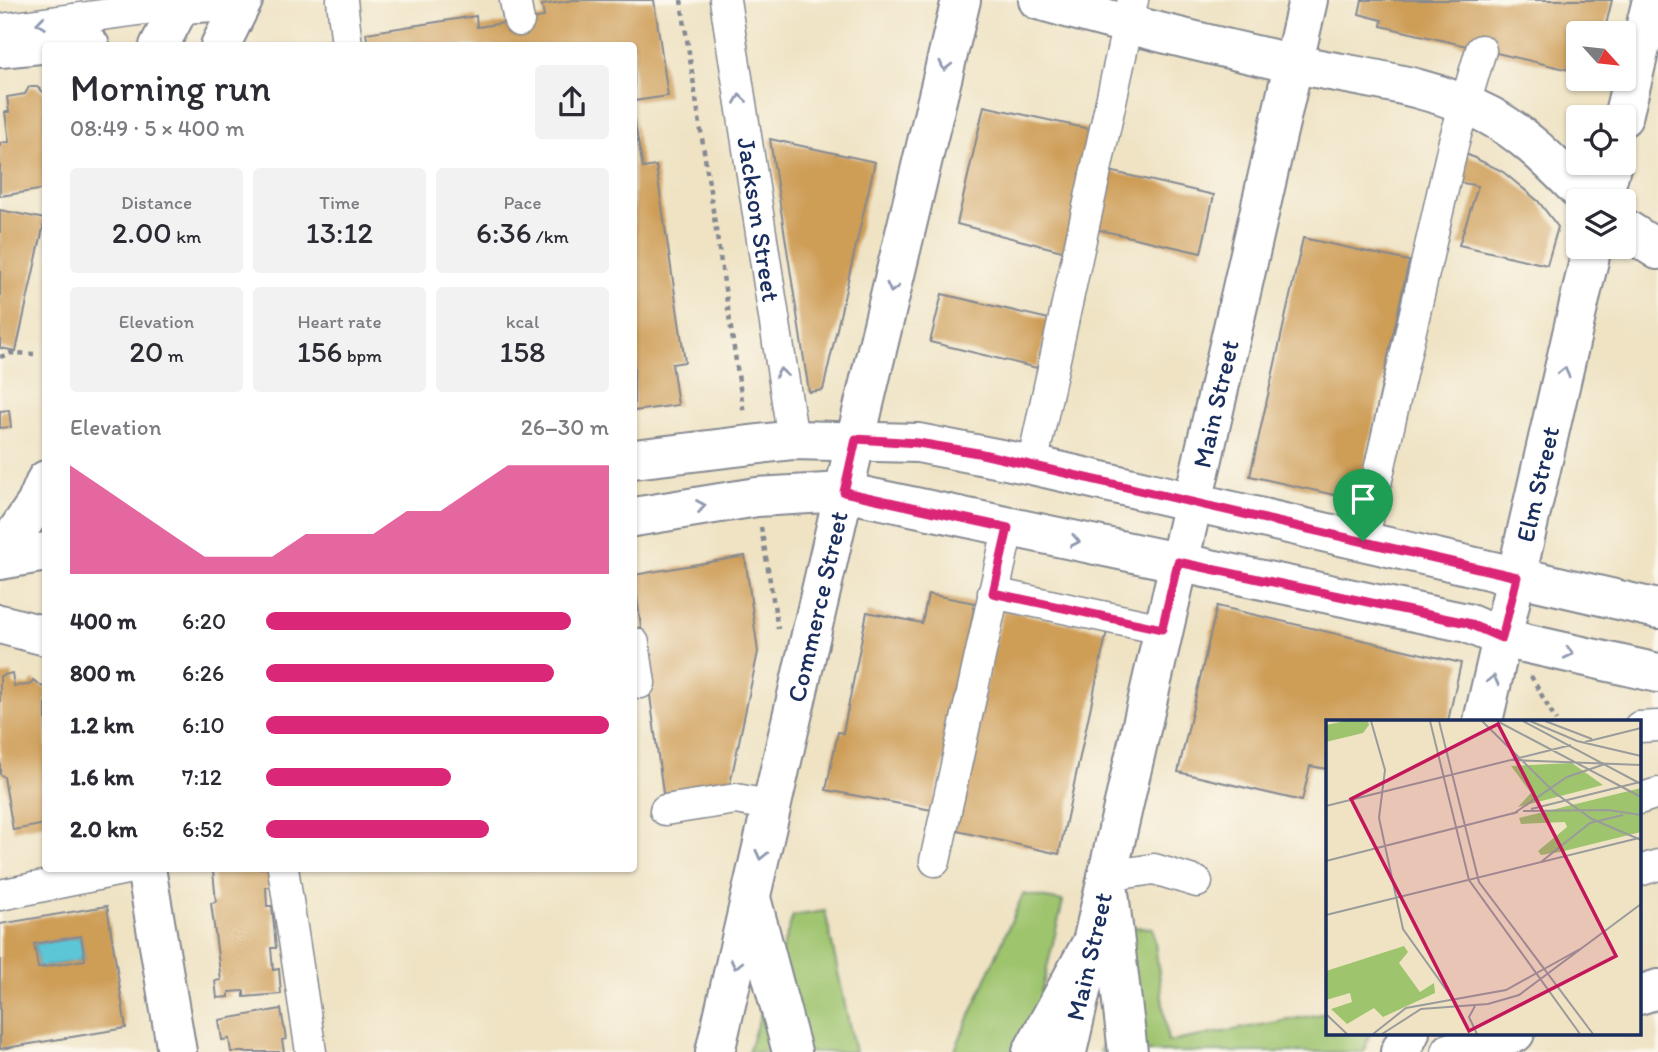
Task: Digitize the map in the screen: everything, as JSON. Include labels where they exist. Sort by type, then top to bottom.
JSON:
[{"type":"main road","points":[[161,42],[182,2],[243,0],[222,42]]},
{"type":"main road","name":"Commerce Street","points":[[715,1052],[856,439],[961,0]]},
{"type":"main road","points":[[1038,0],[1130,12],[1293,63],[1403,85],[1466,104],[1492,117],[1537,149],[1578,189]]},
{"type":"main road","name":"Main Street","points":[[1067,1052],[1308,0]]},
{"type":"main road","points":[[1626,105],[1652,0]]},
{"type":"main road","points":[[60,42],[83,42]]},
{"type":"main road","points":[[0,48],[42,44]]},
{"type":"main road","points":[[1636,236],[1658,250]]},
{"type":"main road","name":"Elm Street","points":[[1483,720],[1589,259]]},
{"type":"main road","points":[[637,459],[793,440],[856,439],[918,443],[1032,465],[1658,608]]},
{"type":"main road","points":[[0,558],[36,504],[42,490]]},
{"type":"main road","points":[[637,517],[757,497],[844,492],[1467,623],[1502,638],[1658,673]]},
{"type":"main road","points":[[0,558],[42,553]]},
{"type":"main road","points":[[0,619],[42,612]]},
{"type":"main road","points":[[0,624],[42,635]]},
{"type":"main road","points":[[147,872],[177,1052]]},
{"type":"main road","points":[[1107,876],[1128,1052]]},
{"type":"main road","points":[[751,898],[792,1052]]},
{"type":"main road","points":[[1031,1052],[1091,944]]},
{"type":"main road","points":[[1640,995],[1658,989]]},
{"type":"main road","points":[[1400,1052],[1410,1034]]},
{"type":"main road","points":[[1408,1052],[1411,1034]]},
{"type":"main road","points":[[1451,1052],[1512,1034]]},
{"type":"street","points":[[342,0],[347,42]]},
{"type":"street","name":"Jackson Street","points":[[725,0],[793,440]]},
{"type":"street","points":[[0,29],[182,2]]},
{"type":"street","points":[[1032,465],[1130,12]]},
{"type":"street","points":[[1363,541],[1454,141],[1481,50]]},
{"type":"street","points":[[935,861],[1008,528]]},
{"type":"street","points":[[993,593],[1162,629]]},
{"type":"street","points":[[637,663],[640,683]]},
{"type":"street","points":[[1640,727],[1658,726]]},
{"type":"street","points":[[1640,799],[1658,793]]},
{"type":"street","points":[[665,810],[736,799],[773,806]]},
{"type":"street","points":[[1640,871],[1658,865]]},
{"type":"street","points":[[1107,876],[1154,869],[1197,882]]},
{"type":"street","points":[[0,895],[112,872]]},
{"type":"street","points":[[284,872],[311,1052]]},
{"type":"path","points":[[681,0],[744,413]]},
{"type":"path","points":[[0,357],[11,353],[34,354]]},
{"type":"path","points":[[760,516],[780,640]]},
{"type":"path","points":[[1531,675],[1555,720]]},
{"type":"green space","points":[[1023,894],[1063,901],[1027,1052],[954,1052]]},
{"type":"green space","points":[[825,911],[855,1052],[748,1052],[793,916]]},
{"type":"green space","points":[[1131,927],[1153,928],[1168,1042],[1326,1013],[1326,1034],[1370,1034],[1364,1052],[1100,1052]]},
{"type":"water","points":[[81,936],[85,960],[38,968],[34,944]]},
{"type":"building","points":[[574,0],[654,0],[668,96],[637,101],[637,42],[367,42],[366,33],[476,16],[477,27],[544,17],[542,5]]},
{"type":"building","points":[[1362,0],[1612,0],[1607,21],[1566,21],[1566,69],[1381,26],[1382,20],[1359,14]]},
{"type":"building","points":[[29,87],[37,87],[42,91],[42,190],[0,196],[0,143],[9,142],[5,112],[9,112],[7,97],[25,94]]},
{"type":"building","points":[[984,106],[1094,130],[1066,252],[957,224]]},
{"type":"building","points":[[637,135],[643,168],[656,166],[685,362],[672,364],[678,405],[637,411]]},
{"type":"building","points":[[770,139],[875,162],[823,390],[809,392]]},
{"type":"building","points":[[1464,153],[1502,171],[1538,201],[1558,227],[1547,265],[1459,245],[1478,186],[1458,182]]},
{"type":"building","points":[[1105,170],[1214,195],[1201,253],[1091,228]]},
{"type":"building","points":[[0,210],[42,218],[42,233],[16,351],[0,348]]},
{"type":"building","points":[[1303,238],[1409,261],[1357,500],[1250,476]]},
{"type":"building","points":[[942,294],[1049,319],[1037,368],[930,342]]},
{"type":"building","points":[[9,410],[11,427],[0,428],[0,411]]},
{"type":"building","points":[[745,556],[758,652],[729,789],[664,801],[637,598],[637,574]]},
{"type":"building","points":[[928,594],[975,603],[969,635],[976,636],[932,810],[826,790],[838,732],[843,733],[867,612],[922,623]]},
{"type":"building","points":[[1217,606],[1461,663],[1448,720],[1326,720],[1326,769],[1310,766],[1302,801],[1178,772]]},
{"type":"building","points":[[1003,610],[1107,631],[1059,854],[953,830]]},
{"type":"building","points":[[12,673],[14,686],[30,685],[33,680],[42,686],[42,825],[13,830],[4,777],[0,774],[0,676]]},
{"type":"building","points":[[213,872],[269,872],[271,887],[266,887],[267,906],[272,906],[276,948],[271,948],[273,970],[279,969],[281,994],[244,997],[244,991],[229,992],[229,997],[217,998],[215,981],[221,980],[211,903],[216,902]]},
{"type":"building","points":[[107,906],[126,1028],[0,1049],[0,924]],"holes":[[[81,936],[85,960],[38,968],[34,944]]]},
{"type":"building","points":[[281,1009],[286,1039],[282,1040],[284,1052],[231,1052],[229,1039],[222,1040],[219,1020]]},
{"type":"route","points":[[856,439],[899,441],[1032,465],[1363,541],[1517,577],[1502,638],[1467,623],[1178,562],[1162,629],[993,593],[1008,528],[886,499],[844,492],[856,439]]}]
